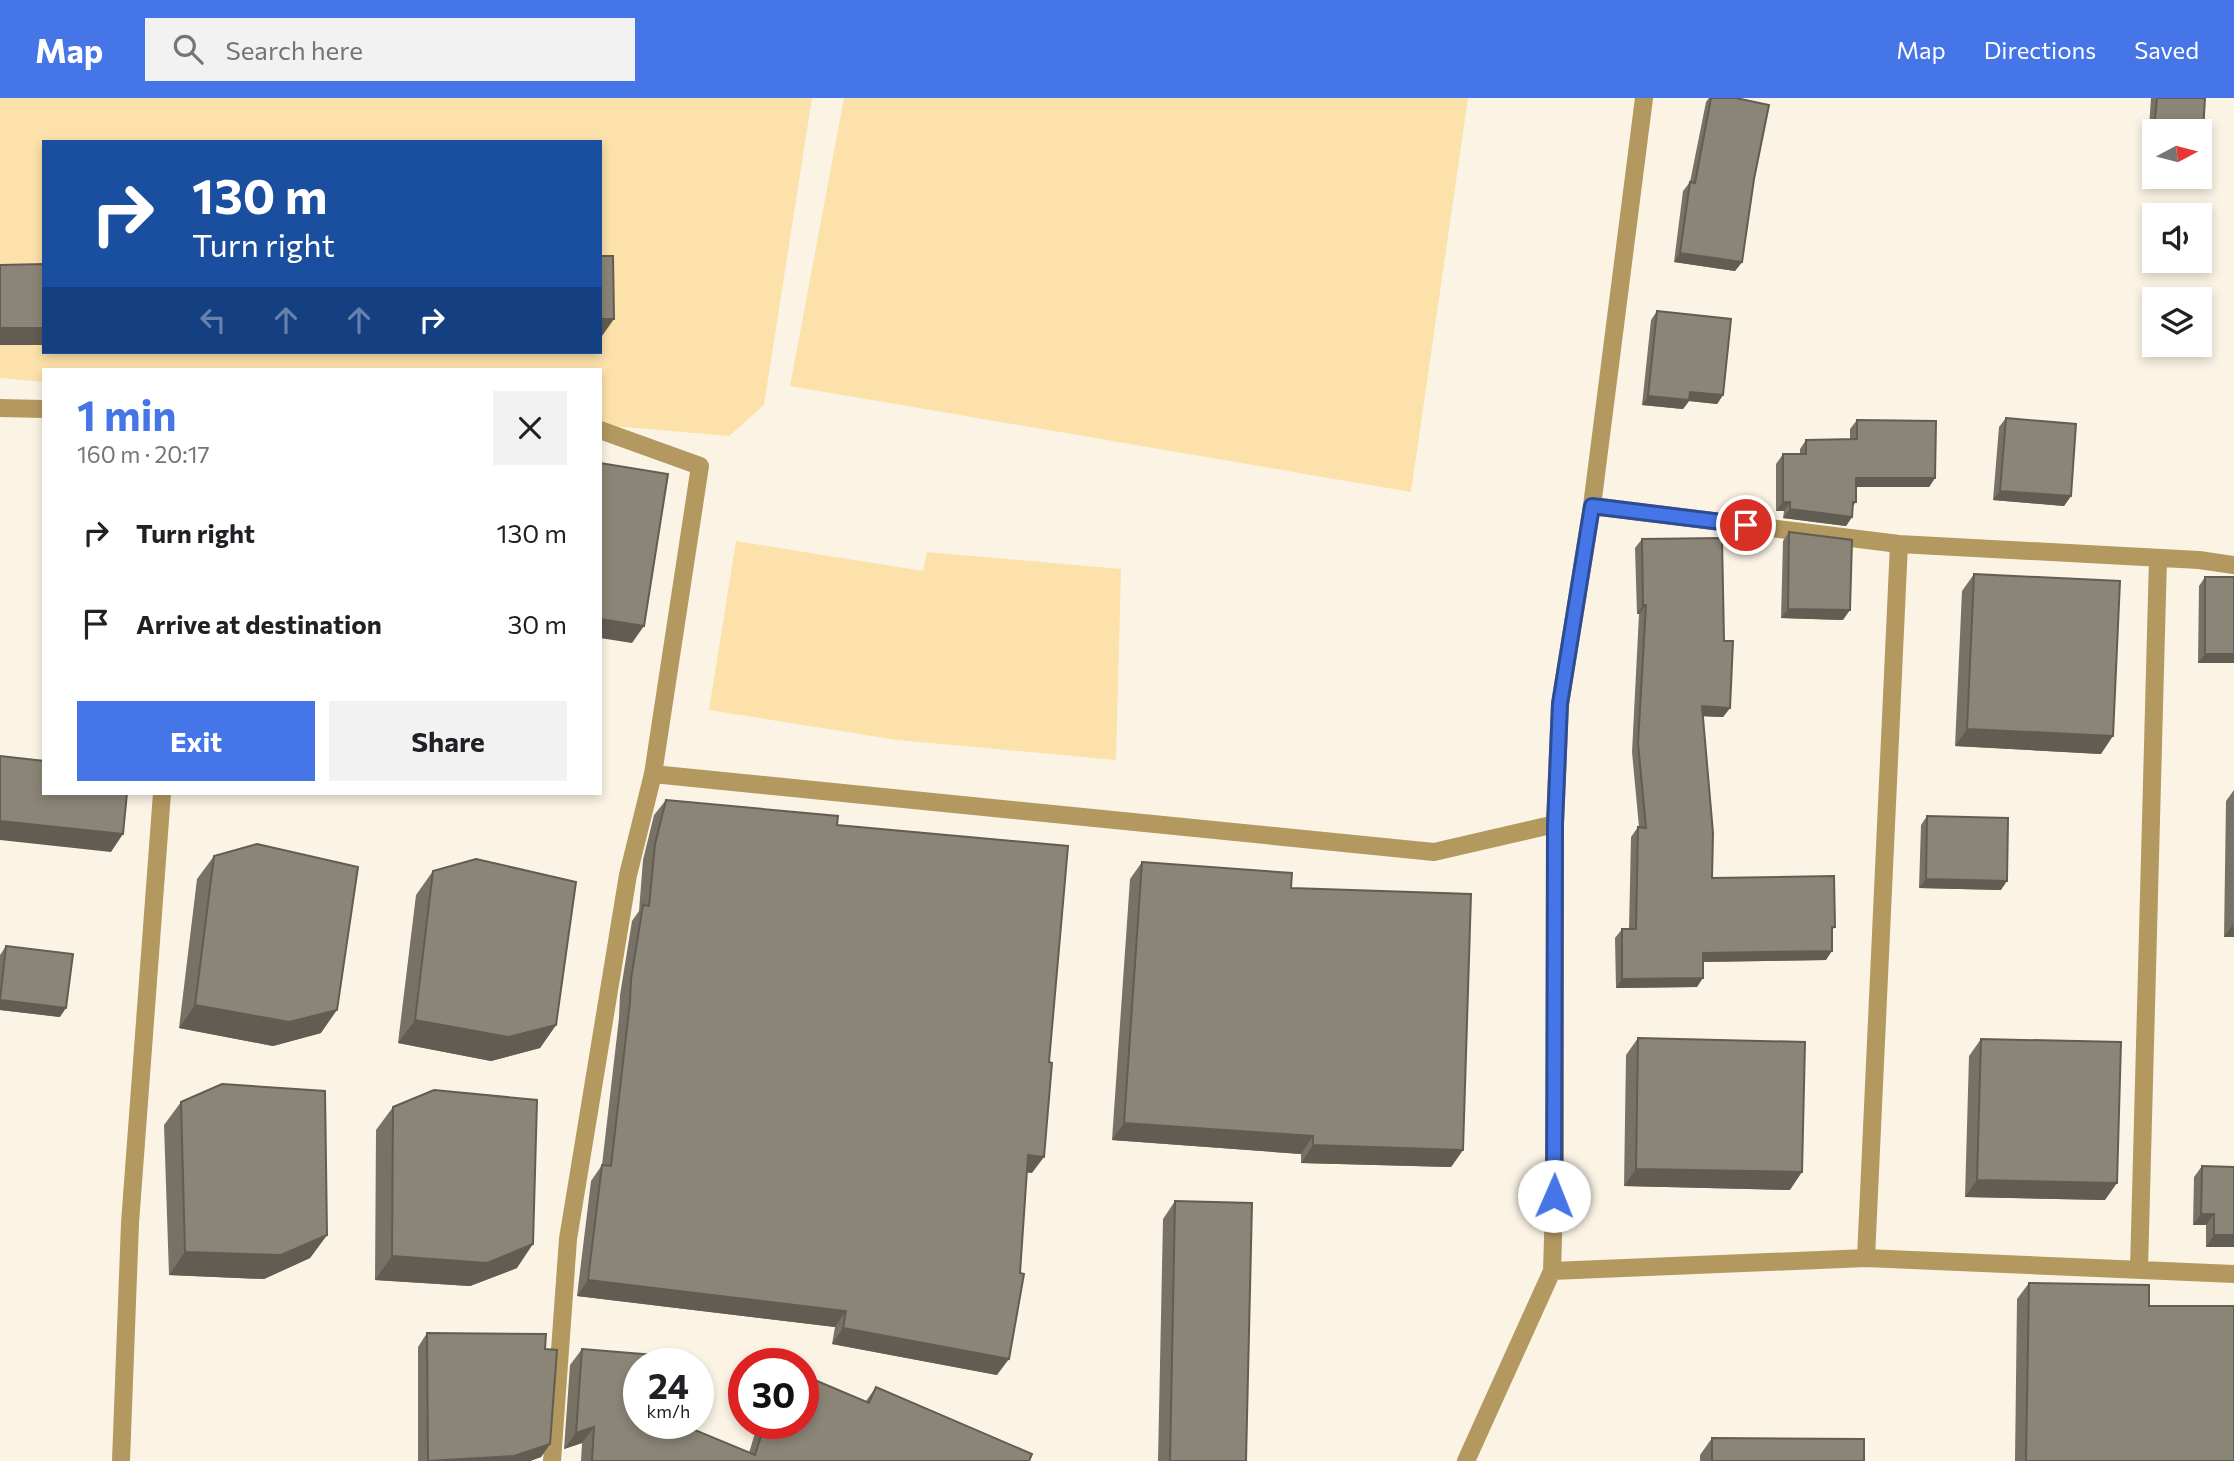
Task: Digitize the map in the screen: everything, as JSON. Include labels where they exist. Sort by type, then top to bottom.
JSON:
[{"type":"street","points":[[1466,1461],[1552,1271],[1555,1171],[1555,824],[1560,704],[1592,506],[1644,98]]},
{"type":"street","points":[[0,408],[42,409]]},
{"type":"street","points":[[552,1461],[568,1240],[628,875],[653,774],[700,466],[602,431]]},
{"type":"street","points":[[1592,506],[1899,544],[2158,558],[2234,565]]},
{"type":"street","points":[[1866,1258],[1899,544]]},
{"type":"street","points":[[2139,1269],[2158,558]]},
{"type":"street","points":[[653,774],[1434,852],[1555,824]]},
{"type":"street","points":[[121,1461],[130,1223],[162,795]]},
{"type":"street","points":[[1552,1271],[1866,1258],[2234,1274]]},
{"type":"shaded area","points":[[0,98],[812,98],[764,405],[729,436],[602,425],[602,368],[42,368],[42,382],[0,378]]},
{"type":"shaded area","points":[[844,98],[1468,98],[1411,492],[790,386]]},
{"type":"shaded area","points":[[736,541],[923,571],[927,552],[1121,569],[1116,760],[897,740],[709,710]]},
{"type":"building","points":[[1711,98],[1736,98],[1769,105],[1754,179],[1742,262],[1680,253],[1690,182],[1695,183]]},
{"type":"building","points":[[2157,98],[2205,98],[2204,119],[2155,119]]},
{"type":"building","points":[[602,256],[613,256],[614,319],[602,319]]},
{"type":"building","points":[[42,264],[42,328],[0,328],[0,265]]},
{"type":"building","points":[[1657,311],[1731,319],[1723,395],[1690,392],[1689,400],[1648,396]]},
{"type":"building","points":[[2006,418],[2076,424],[2071,496],[2000,491]]},
{"type":"building","points":[[1857,420],[1936,421],[1935,478],[1856,478],[1856,502],[1853,502],[1852,517],[1790,509],[1790,502],[1783,502],[1783,454],[1806,454],[1806,440],[1857,439]]},
{"type":"building","points":[[602,463],[668,474],[644,626],[602,619]]},
{"type":"building","points":[[1789,532],[1852,540],[1850,610],[1788,609]]},
{"type":"building","points":[[1722,538],[1724,641],[1733,641],[1730,708],[1702,706],[1713,833],[1712,878],[1834,876],[1835,927],[1832,927],[1832,951],[1703,953],[1703,978],[1622,979],[1622,929],[1636,929],[1638,827],[1646,828],[1638,743],[1646,605],[1643,605],[1642,539]]},
{"type":"building","points":[[1974,574],[2120,581],[2113,736],[1967,729]]},
{"type":"building","points":[[2205,577],[2234,577],[2234,654],[2205,654]]},
{"type":"building","points":[[0,756],[42,761],[42,795],[127,795],[123,834],[0,821]]},
{"type":"building","points":[[666,800],[838,816],[837,825],[1068,846],[1049,1062],[1052,1063],[1044,1157],[1028,1155],[1020,1273],[1024,1274],[1009,1359],[843,1328],[846,1311],[588,1280],[602,1165],[611,1166],[631,979],[643,905],[649,906],[655,844]]},
{"type":"building","points":[[1927,816],[2008,818],[2007,881],[1926,879]]},
{"type":"building","points":[[257,844],[358,867],[337,1010],[289,1022],[195,1005],[214,856]]},
{"type":"building","points":[[476,859],[576,882],[556,1025],[508,1037],[415,1020],[433,871]]},
{"type":"building","points":[[1142,862],[1292,873],[1291,888],[1471,894],[1463,1150],[1313,1145],[1313,1136],[1124,1123]]},
{"type":"building","points":[[6,946],[73,954],[66,1008],[0,1000]]},
{"type":"building","points":[[1638,1038],[1805,1042],[1802,1172],[1636,1169]]},
{"type":"building","points":[[1981,1039],[2121,1042],[2117,1183],[1977,1180]]},
{"type":"building","points":[[222,1084],[325,1091],[327,1235],[281,1255],[185,1252],[181,1102]]},
{"type":"building","points":[[434,1090],[537,1100],[533,1244],[487,1263],[392,1256],[393,1107]]},
{"type":"building","points":[[2202,1166],[2234,1167],[2234,1235],[2214,1235],[2214,1214],[2201,1214]]},
{"type":"building","points":[[1175,1201],[1252,1203],[1246,1461],[1170,1461]]},
{"type":"building","points":[[2029,1283],[2149,1285],[2149,1306],[2234,1306],[2234,1461],[2026,1461]]},
{"type":"building","points":[[427,1333],[546,1334],[545,1349],[557,1350],[550,1444],[514,1456],[428,1461]]},
{"type":"building","points":[[582,1349],[623,1352],[623,1439],[714,1438],[755,1455],[760,1439],[819,1439],[819,1382],[869,1403],[876,1387],[1032,1454],[1029,1461],[592,1461],[594,1427],[576,1433]]},
{"type":"building","points":[[1712,1438],[1864,1439],[1864,1461],[1712,1461]]},
{"type":"route","points":[[1554,1196],[1555,824],[1560,704],[1592,506],[1746,525]]}]
